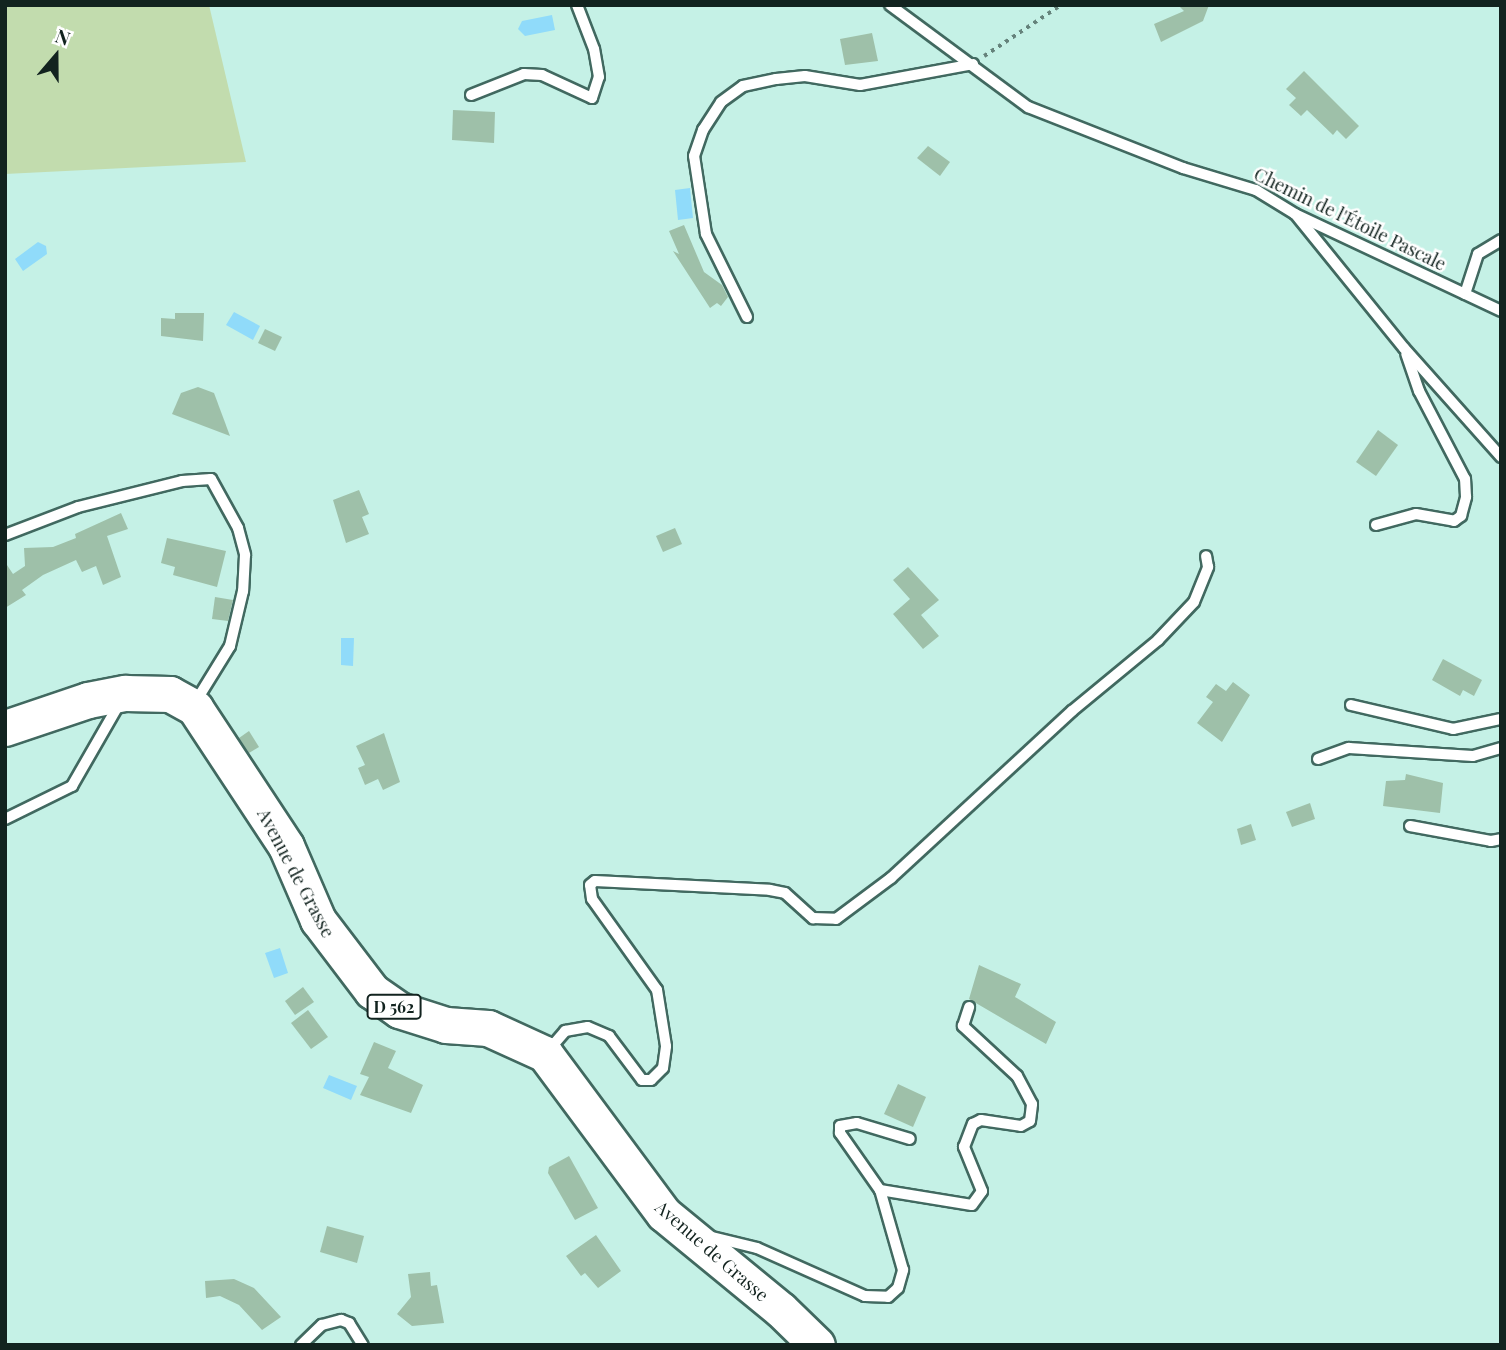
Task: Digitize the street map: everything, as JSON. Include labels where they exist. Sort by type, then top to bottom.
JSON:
[{"type":"main road","points":[[5,728],[88,700],[124,694],[170,694],[192,706]]},
{"type":"main road","name":"Avenue de Grasse","points":[[192,706],[286,846],[318,920],[372,991],[399,1010],[446,1025],[488,1028],[545,1055],[635,1178],[684,1231],[781,1310],[817,1345]]},
{"type":"lane","points":[[471,94],[524,74],[542,75],[592,98],[599,77],[594,49],[577,5]]},
{"type":"lane","name":"Chemin de l'Étoile Pascale","points":[[890,5],[1028,107],[1183,168],[1256,190],[1295,214],[1501,311]]},
{"type":"lane","points":[[747,317],[706,234],[694,156],[703,130],[721,102],[743,86],[776,79],[805,76],[860,85],[973,64]]},
{"type":"lane","points":[[1295,214],[1404,348],[1501,457]]},
{"type":"lane","points":[[1465,294],[1478,254],[1501,240]]},
{"type":"lane","points":[[1376,525],[1416,514],[1454,521],[1461,516],[1466,497],[1465,479],[1419,391],[1404,348]]},
{"type":"lane","points":[[5,535],[78,507],[182,481],[211,479],[238,528],[244,555],[243,591],[230,646],[192,706]]},
{"type":"lane","points":[[545,1055],[565,1031],[588,1027],[609,1036],[642,1080],[650,1080],[663,1068],[666,1046],[657,990],[592,899],[589,891],[595,881],[785,892],[813,918],[836,919],[891,877],[1072,711],[1158,640],[1194,602],[1208,568],[1206,556]]},
{"type":"lane","points":[[5,819],[72,786],[109,728],[124,694]]},
{"type":"lane","points":[[1351,705],[1453,729],[1501,719]]},
{"type":"lane","points":[[1318,760],[1349,748],[1473,756],[1501,748]]},
{"type":"lane","points":[[1410,826],[1491,841],[1501,839]]},
{"type":"lane","points":[[880,1190],[972,1205],[982,1191],[964,1147],[972,1124],[981,1120],[1021,1126],[1030,1121],[1031,1104],[1017,1076],[963,1026],[969,1007]]},
{"type":"lane","points":[[684,1231],[757,1248],[877,1299],[898,1287],[903,1270],[880,1190],[840,1133],[840,1126],[857,1123],[910,1139]]},
{"type":"lane","points":[[301,1345],[322,1325],[341,1320],[349,1323],[363,1345]]},
{"type":"path","points":[[973,64],[1061,5]]},
{"type":"green space","points":[[5,5],[209,5],[246,162],[5,174]]},
{"type":"water","points":[[552,15],[555,30],[525,36],[518,29],[522,21]]},
{"type":"water","points":[[690,188],[693,218],[678,220],[675,190]]},
{"type":"water","points":[[38,242],[46,246],[47,254],[23,271],[15,259]]},
{"type":"water","points":[[234,312],[260,326],[253,340],[226,325]]},
{"type":"water","points":[[341,638],[354,638],[353,666],[341,665]]},
{"type":"water","points":[[280,948],[288,973],[274,978],[265,953]]},
{"type":"water","points":[[329,1075],[357,1086],[351,1100],[323,1088]]},
{"type":"building","points":[[1178,5],[1209,5],[1203,21],[1161,42],[1154,24],[1184,11]]},
{"type":"building","points":[[872,33],[878,61],[845,65],[840,39]]},
{"type":"building","points":[[1304,71],[1359,126],[1346,139],[1337,130],[1333,135],[1307,110],[1301,116],[1289,105],[1296,98],[1286,89]]},
{"type":"building","points":[[453,110],[495,112],[494,143],[452,140]]},
{"type":"building","points":[[928,146],[950,162],[940,176],[917,158]]},
{"type":"building","points":[[684,225],[704,272],[722,285],[728,297],[721,306],[717,303],[710,308],[673,251],[679,254],[669,231]]},
{"type":"building","points":[[175,313],[204,313],[203,341],[161,336],[161,318],[175,319]]},
{"type":"building","points":[[265,329],[282,337],[275,351],[258,343]]},
{"type":"building","points":[[198,387],[214,393],[230,436],[172,414],[181,393]]},
{"type":"building","points":[[1378,430],[1398,445],[1376,476],[1356,462]]},
{"type":"building","points":[[359,490],[369,514],[362,517],[369,534],[346,543],[333,500]]},
{"type":"building","points":[[121,513],[128,529],[107,536],[121,577],[103,585],[96,566],[82,572],[76,560],[43,575],[22,590],[26,595],[5,608],[5,562],[13,574],[25,566],[24,548],[53,547],[76,538],[75,534]]},
{"type":"building","points":[[675,528],[682,544],[663,552],[656,536]]},
{"type":"building","points":[[167,538],[226,551],[217,587],[173,575],[175,567],[161,563]]},
{"type":"building","points":[[908,567],[939,600],[921,615],[939,636],[923,649],[893,614],[910,599],[893,580]]},
{"type":"building","points":[[215,597],[233,600],[228,621],[212,619]]},
{"type":"building","points":[[1443,659],[1482,680],[1474,696],[1463,690],[1460,696],[1432,680]]},
{"type":"building","points":[[1233,682],[1250,695],[1222,742],[1197,723],[1213,702],[1206,697],[1216,684],[1226,691]]},
{"type":"building","points":[[249,731],[259,747],[249,753],[239,738]]},
{"type":"building","points":[[384,733],[400,782],[383,790],[378,779],[365,785],[358,768],[365,765],[356,746]]},
{"type":"building","points":[[1406,774],[1443,783],[1440,813],[1383,806],[1386,781],[1405,780]]},
{"type":"building","points":[[1310,803],[1315,819],[1292,827],[1286,812]]},
{"type":"building","points":[[1251,824],[1256,840],[1241,845],[1237,829]]},
{"type":"building","points":[[979,965],[1021,984],[1015,997],[1056,1022],[1046,1044],[969,999]]},
{"type":"building","points":[[303,987],[314,1002],[295,1015],[285,1001]]},
{"type":"building","points":[[308,1010],[328,1037],[311,1049],[291,1023]]},
{"type":"building","points":[[374,1042],[396,1051],[388,1068],[423,1085],[411,1113],[360,1095],[369,1077],[360,1074]]},
{"type":"building","points":[[898,1084],[926,1097],[913,1127],[884,1114]]},
{"type":"building","points":[[569,1156],[598,1208],[575,1220],[548,1173],[549,1167]]},
{"type":"building","points":[[327,1226],[364,1236],[357,1263],[320,1252]]},
{"type":"building","points":[[596,1235],[621,1271],[598,1288],[585,1273],[581,1276],[566,1256]]},
{"type":"building","points":[[430,1272],[431,1286],[437,1285],[444,1323],[412,1326],[397,1314],[411,1297],[408,1274]]},
{"type":"building","points":[[234,1279],[254,1288],[281,1317],[262,1330],[239,1305],[220,1296],[206,1298],[205,1281]]}]
